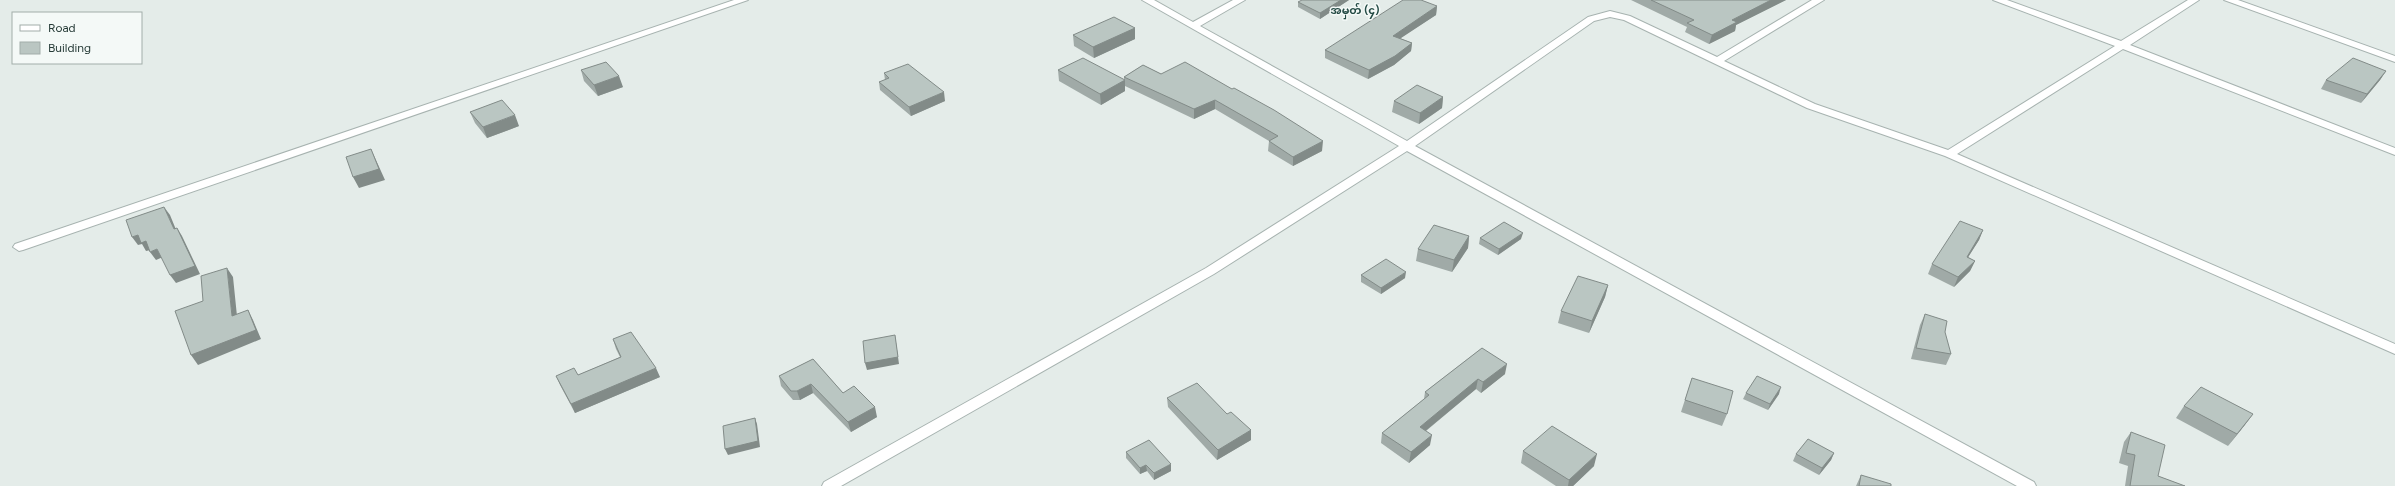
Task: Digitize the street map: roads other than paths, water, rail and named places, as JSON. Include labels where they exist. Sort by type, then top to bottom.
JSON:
[{"type":"street","points":[[19,248],[743,0]]},
{"type":"street","points":[[1147,0],[1408,146],[2029,486]]},
{"type":"street","points":[[1192,26],[1240,0]]},
{"type":"street","points":[[1717,61],[1819,0]]},
{"type":"street","points":[[1998,0],[2122,45],[2395,152]]},
{"type":"street","points":[[1949,154],[2194,0]]},
{"type":"street","points":[[2229,0],[2395,59]]},
{"type":"street","points":[[829,486],[1210,272],[1408,146],[1591,18],[1610,14],[1627,18],[1811,106],[1949,154],[2395,349]]},
{"type":"district","name":"အမှတ် (၄)","points":[[1355,10]]}]
